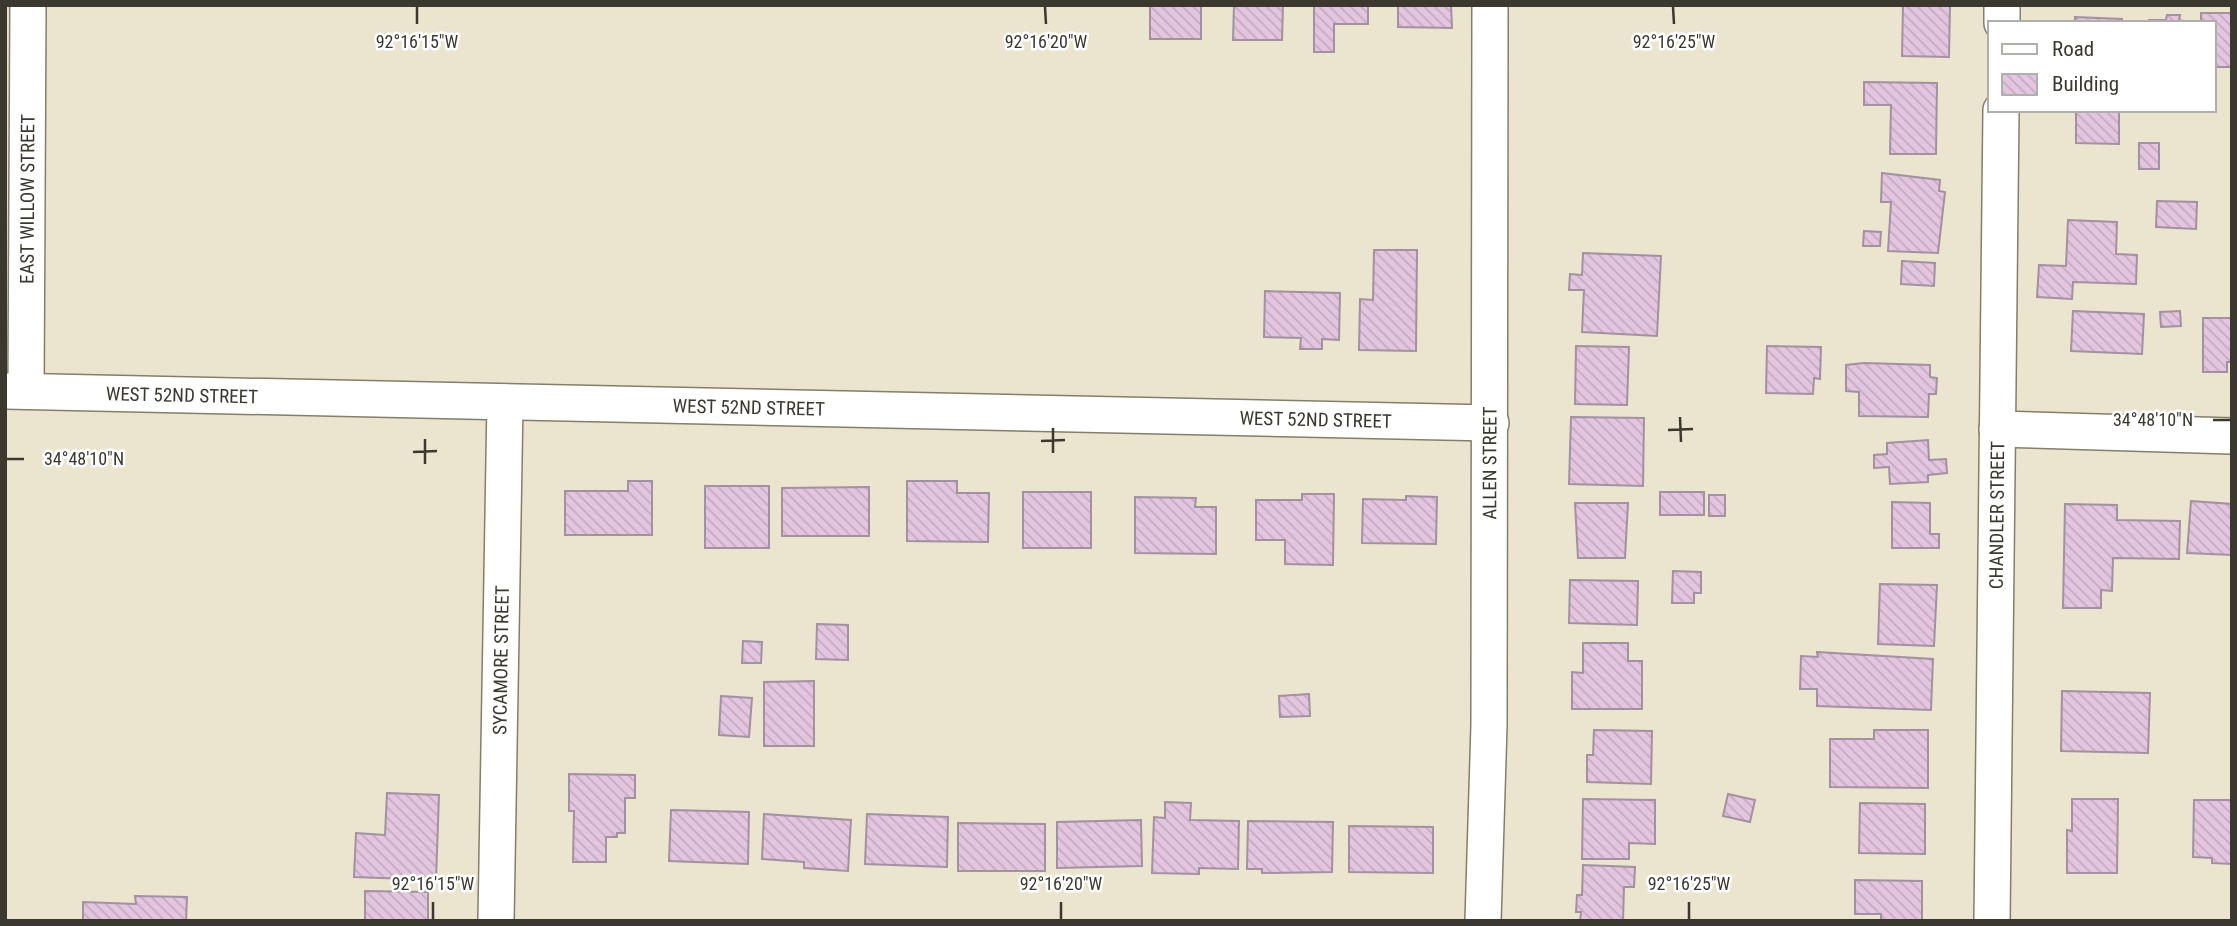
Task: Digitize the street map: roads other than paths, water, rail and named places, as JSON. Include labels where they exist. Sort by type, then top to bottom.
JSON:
[{"type":"street","name":"EAST WILLOW STREET","points":[[15,391],[28,5]]},
{"type":"street","name":"ALLEN STREET","points":[[1483,921],[1489,725],[1490,5]]},
{"type":"street","name":"CHANDLER STREET","points":[[1992,921],[2001,112]]},
{"type":"street","name":"WEST 52ND STREET","points":[[15,391],[1490,423]]},
{"type":"street","name":"SYCAMORE STREET","points":[[496,921],[505,401]]},
{"type":"street","points":[[1997,429],[2232,436]]}]
